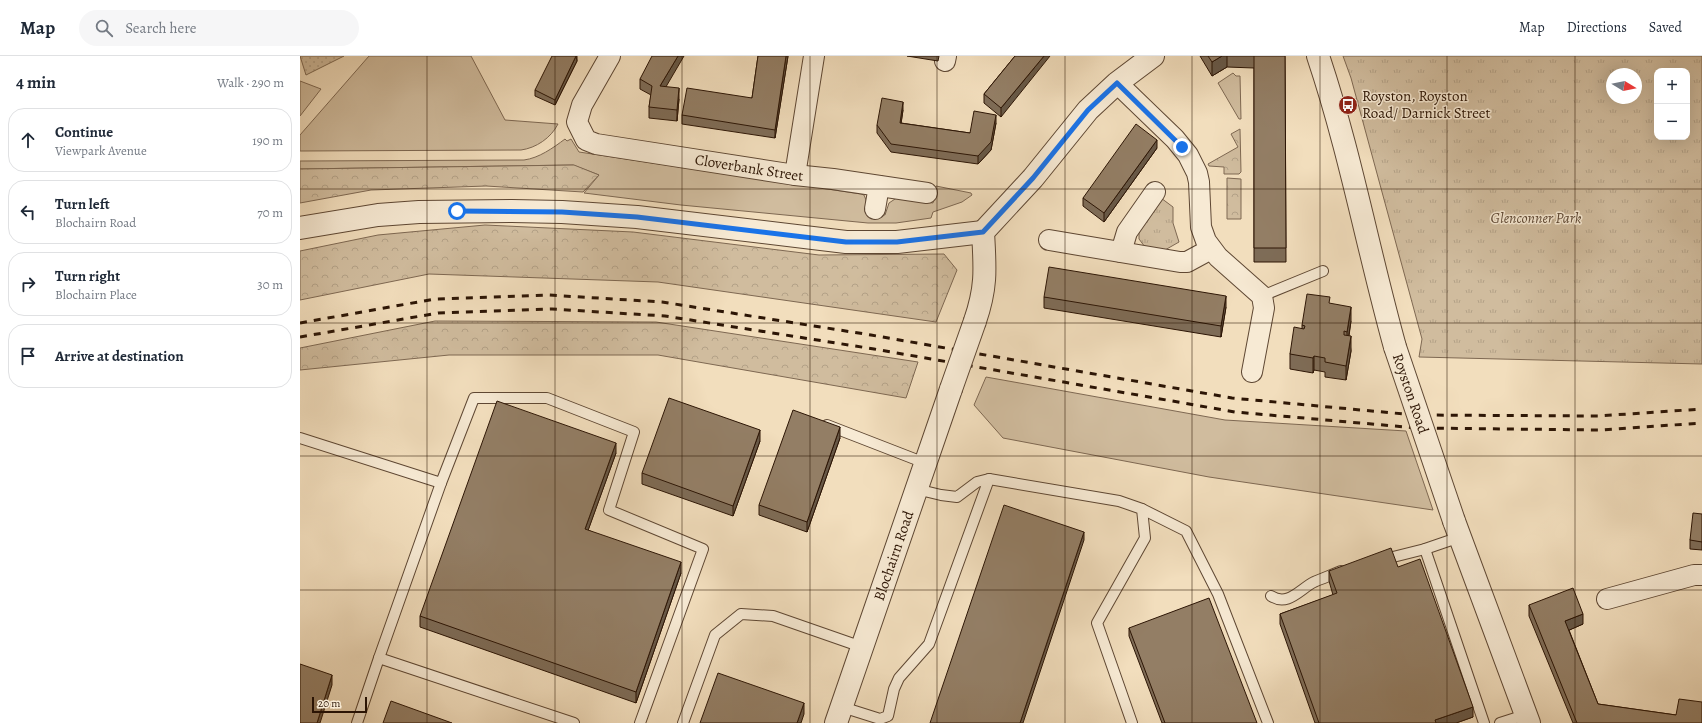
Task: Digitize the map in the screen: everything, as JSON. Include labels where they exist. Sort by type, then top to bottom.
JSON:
[{"type":"street","name":"Cloverbank Street","points":[[610,56],[582,105],[577,122],[586,140],[596,144],[927,194]]},
{"type":"street","points":[[795,175],[814,56]]},
{"type":"street","points":[[300,228],[378,216],[419,212],[519,211],[637,217],[846,242],[897,242],[983,232],[1033,178],[1088,110],[1117,83],[1153,56]]},
{"type":"street","name":"Royston Road","points":[[1318,56],[1332,96],[1395,347],[1457,529],[1527,719]]},
{"type":"street","points":[[1117,83],[1175,139],[1193,163],[1199,182],[1201,227],[1203,234],[1211,249],[1262,296],[1264,308],[1252,372]]},
{"type":"street","points":[[875,209],[879,186]]},
{"type":"street","points":[[1121,252],[1127,232],[1155,192]]},
{"type":"street","points":[[300,236],[338,222]]},
{"type":"street","name":"Blochairn Road","points":[[839,715],[925,462],[975,321],[983,294],[985,281],[983,232]]},
{"type":"street","points":[[1049,240],[1180,262],[1187,262],[1211,249]]},
{"type":"street","points":[[1607,599],[1694,575],[1702,575]]},
{"type":"lane","points":[[1262,296],[1323,271]]},
{"type":"lane","points":[[356,723],[441,483],[474,398],[547,398],[634,432],[609,510],[703,549],[640,723]]},
{"type":"lane","points":[[816,421],[925,462]]},
{"type":"lane","points":[[300,438],[441,483]]},
{"type":"lane","points":[[916,489],[941,496],[957,497],[977,482],[989,479],[1120,500],[1142,509],[1186,531],[1218,594],[1268,723]]},
{"type":"lane","points":[[839,715],[890,720],[894,689],[899,678],[929,644],[989,479]]},
{"type":"lane","points":[[1132,723],[1097,623],[1145,538],[1142,509]]},
{"type":"lane","points":[[1373,562],[1425,549],[1457,529]]},
{"type":"lane","points":[[1425,549],[1484,723]]},
{"type":"lane","points":[[1271,596],[1282,600],[1293,597],[1313,583],[1350,568]]},
{"type":"lane","points":[[683,723],[715,635],[741,614],[773,616],[862,647]]},
{"type":"lane","points":[[379,658],[574,723]]},
{"type":"lane","points":[[1500,723],[1527,719]]},
{"type":"green space","points":[[300,56],[344,56],[306,75]]},
{"type":"green space","points":[[369,56],[471,56],[505,120],[558,124],[551,134],[542,142],[527,149],[521,150],[300,151],[300,135]]},
{"type":"green space","name":"Glenconner Park","points":[[1343,56],[1702,56],[1702,364],[1419,357],[1422,339],[1351,78]]},
{"type":"green space","points":[[1233,73],[1236,76],[1240,76],[1241,119],[1239,119],[1218,83]]},
{"type":"green space","points":[[300,81],[321,89],[300,116]]},
{"type":"green space","points":[[1240,129],[1241,172],[1239,174],[1224,174],[1224,167],[1209,166],[1208,164],[1238,147],[1231,134]]},
{"type":"green space","points":[[565,139],[567,141],[571,139],[579,152],[861,194],[864,195],[866,200],[865,212],[885,215],[889,203],[898,197],[933,203],[936,186],[971,193],[972,195],[962,202],[933,212],[931,218],[896,223],[868,223],[681,205],[584,193],[599,175],[573,165],[300,169],[300,161],[524,160],[540,155]]},
{"type":"green space","points":[[574,165],[599,175],[583,192],[486,186],[371,190],[300,203],[300,169]]},
{"type":"green space","points":[[1227,178],[1241,179],[1241,219],[1227,219]]},
{"type":"green space","points":[[1161,198],[1173,207],[1173,223],[1179,242],[1165,250],[1145,247],[1139,239],[1139,229]]},
{"type":"green space","points":[[485,225],[633,232],[819,255],[944,254],[957,270],[936,322],[658,282],[429,274],[300,300],[300,251],[378,235]]},
{"type":"green space","points":[[435,321],[656,322],[918,362],[906,398],[658,355],[449,355],[300,370],[300,348]]},
{"type":"green space","points":[[986,377],[1225,420],[1406,431],[1433,510],[1209,477],[1003,438],[974,405]]},
{"type":"building","points":[[552,56],[576,56],[555,100],[535,90]]},
{"type":"building","points":[[652,56],[678,56],[660,86],[679,88],[677,110],[649,107],[652,86],[640,79]]},
{"type":"building","points":[[758,56],[786,56],[775,130],[682,115],[687,88],[752,98]]},
{"type":"building","points":[[1015,56],[1044,56],[1001,108],[984,94]]},
{"type":"building","points":[[1208,56],[1222,56],[1212,62]]},
{"type":"building","points":[[1254,56],[1285,56],[1286,248],[1254,248]]},
{"type":"building","points":[[882,98],[903,102],[900,123],[970,133],[974,111],[996,115],[991,142],[978,156],[891,144],[877,125]]},
{"type":"building","points":[[1136,124],[1157,140],[1104,213],[1083,198]]},
{"type":"building","points":[[1049,267],[1226,296],[1221,326],[1044,297]]},
{"type":"building","points":[[1307,294],[1330,297],[1329,303],[1351,307],[1347,332],[1344,331],[1344,335],[1351,336],[1346,366],[1325,362],[1325,358],[1314,356],[1313,358],[1290,354],[1294,327],[1304,329],[1305,326],[1302,325]]},
{"type":"building","points":[[669,398],[760,430],[733,506],[642,473]]},
{"type":"building","points":[[497,401],[616,443],[585,529],[681,562],[636,692],[420,616]]},
{"type":"building","points":[[793,410],[840,427],[807,522],[759,505]]},
{"type":"building","points":[[1004,505],[1084,532],[1020,723],[930,723]]},
{"type":"building","points":[[1693,513],[1702,514],[1702,542],[1690,540]]},
{"type":"building","points":[[1391,548],[1398,567],[1420,559],[1473,707],[1435,720],[1436,723],[1319,723],[1280,614],[1337,593],[1329,571]]},
{"type":"building","points":[[1573,588],[1583,614],[1565,621],[1598,704],[1676,715],[1679,699],[1702,702],[1702,723],[1577,723],[1529,605]]},
{"type":"building","points":[[1209,598],[1257,723],[1165,723],[1129,628]]},
{"type":"building","points":[[300,664],[332,675],[317,723],[300,723]]},
{"type":"building","points":[[718,673],[804,703],[797,723],[700,723]]},
{"type":"building","points":[[391,701],[452,723],[383,723]]},
{"type":"railway","points":[[300,323],[435,299],[548,295],[662,302],[871,335],[1232,398],[1415,415],[1598,416],[1702,409]]},
{"type":"railway","points":[[300,337],[438,313],[552,309],[665,316],[874,349],[1235,412],[1417,428],[1600,430],[1702,423]]},
{"type":"place","name":"Royston, Royston Road/ Darnick Street","points":[[1348,105]]},
{"type":"route","points":[[457,211],[562,212],[596,214],[637,217],[846,242],[897,242],[983,232],[1017,197],[1088,110],[1117,83],[1182,147]]}]
